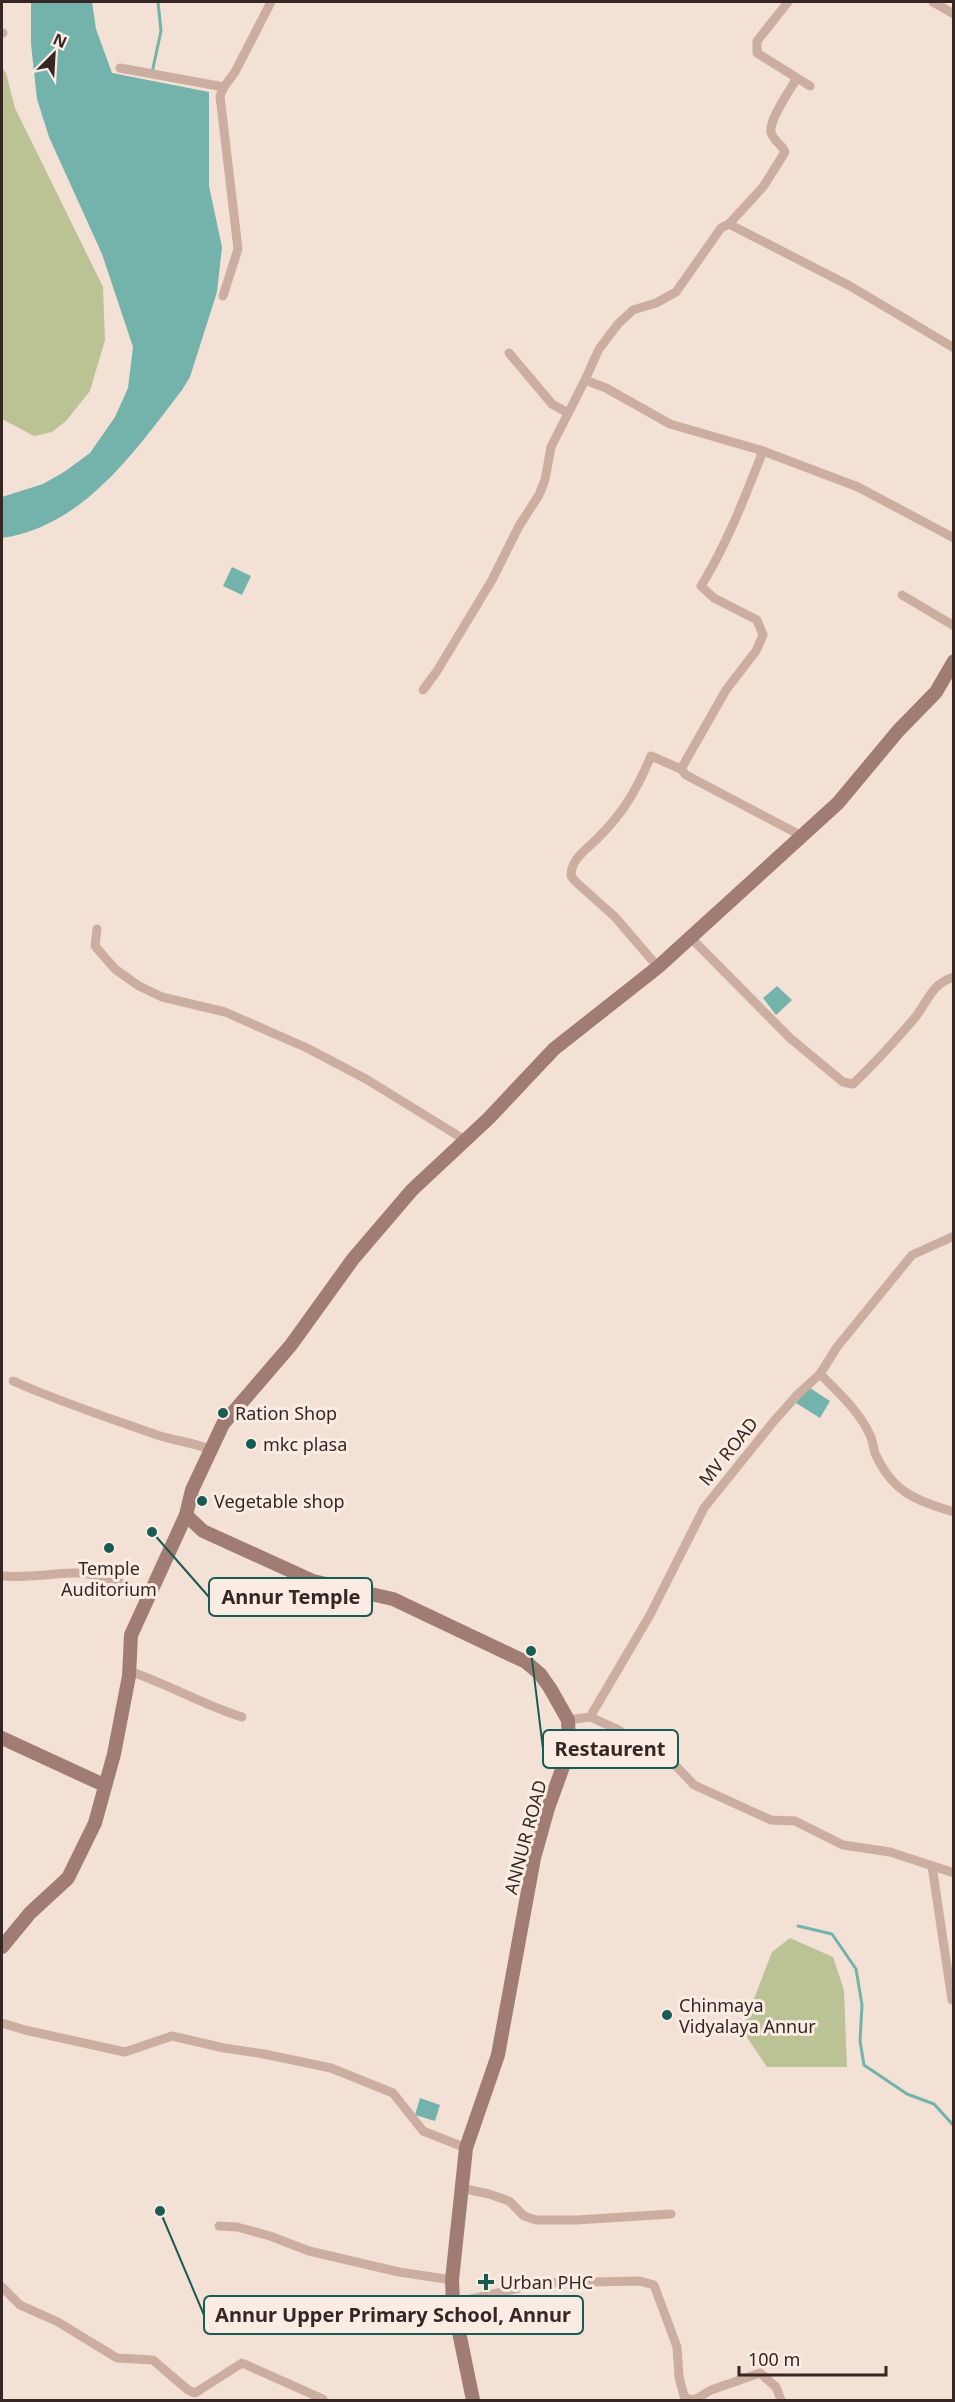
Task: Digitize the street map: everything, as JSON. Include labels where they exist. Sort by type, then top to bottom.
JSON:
[{"type":"main road","points":[[2,1944],[30,1913],[68,1878],[95,1824],[114,1754],[129,1671],[131,1635],[186,1515],[192,1490],[223,1424],[291,1346],[352,1259],[412,1190],[465,1140],[554,1049],[691,938],[838,803],[898,730],[936,692],[954,661]]},
{"type":"main road","name":"ANNUR ROAD","points":[[186,1515],[202,1531],[314,1581],[393,1599],[526,1662],[550,1688],[568,1720],[568,1753],[534,1858],[498,2055],[466,2148],[452,2280],[453,2303],[473,2400]]},
{"type":"main road","points":[[2,1738],[104,1785]]},
{"type":"street","points":[[223,296],[238,249],[220,96],[272,2]]},
{"type":"street","points":[[788,2],[757,40],[757,53],[810,86]]},
{"type":"street","points":[[938,3],[954,14]]},
{"type":"street","points":[[120,68],[224,87]]},
{"type":"street","points":[[423,690],[437,672],[492,580],[519,526],[540,495],[551,447],[599,349],[618,324],[633,310],[656,303],[676,292],[721,228],[729,224],[763,187],[785,152],[783,147],[774,140],[770,130],[773,118],[796,79]]},
{"type":"street","points":[[729,224],[874,299],[954,348]]},
{"type":"street","points":[[509,353],[552,404],[568,413]]},
{"type":"street","points":[[585,380],[606,388],[670,424],[763,451],[858,487],[954,538]]},
{"type":"street","points":[[681,769],[721,698],[756,651],[763,635],[757,620],[714,598],[701,586],[713,567],[731,528],[763,451]]},
{"type":"street","points":[[902,595],[954,626]]},
{"type":"street","points":[[658,966],[622,924],[571,876],[578,856],[614,822],[631,800],[651,756],[681,769],[686,775],[802,837]]},
{"type":"street","points":[[97,929],[95,946],[115,969],[139,986],[162,997],[225,1012],[307,1048],[366,1079],[465,1140]]},
{"type":"street","points":[[691,938],[789,1038],[843,1082],[853,1084],[916,1017],[928,994],[945,980],[954,977]]},
{"type":"street","name":"MV ROAD","points":[[590,1717],[650,1615],[704,1508],[774,1421],[819,1374],[837,1347],[912,1255],[954,1236]]},
{"type":"street","points":[[819,1374],[839,1393],[871,1436],[874,1451],[890,1480],[914,1498],[954,1512]]},
{"type":"street","points":[[13,1381],[86,1411],[160,1436],[189,1442],[211,1450]]},
{"type":"street","points":[[2,1576],[34,1577],[74,1573],[91,1575],[108,1578],[149,1595]]},
{"type":"street","points":[[129,1671],[218,1710],[242,1717]]},
{"type":"street","points":[[568,1720],[590,1717],[617,1730],[677,1767],[694,1785],[771,1820],[795,1821],[843,1845],[890,1852],[954,1873]]},
{"type":"street","points":[[932,1866],[942,1947],[952,2000]]},
{"type":"street","points":[[2,2023],[125,2052],[172,2036],[331,2068],[393,2093],[423,2131],[466,2148]]},
{"type":"street","points":[[461,2188],[509,2201],[524,2216],[536,2220],[671,2214]]},
{"type":"street","points":[[219,2226],[237,2227],[270,2236],[309,2251],[399,2272],[452,2280]]},
{"type":"street","points":[[453,2303],[543,2283],[640,2281],[654,2285],[677,2347],[679,2377],[684,2396],[690,2400],[696,2399],[711,2390],[760,2373],[776,2387],[781,2400]]},
{"type":"street","points":[[2,2287],[20,2305],[58,2322],[117,2358],[153,2360],[188,2390],[195,2393],[242,2363],[322,2400]]},
{"type":"green space","points":[[2,67],[6,73],[15,108],[103,287],[105,340],[90,391],[66,421],[52,432],[34,436],[2,419]]},
{"type":"green space","points":[[790,1938],[833,1957],[844,1990],[847,2067],[767,2067],[742,2030],[772,1952]]},
{"type":"water","points":[[31,2],[92,2],[96,29],[112,73],[209,92],[209,186],[222,247],[217,292],[190,377],[182,390],[126,460],[83,502],[31,531],[2,538],[2,497],[43,484],[64,472],[90,453],[115,417],[128,388],[133,347],[102,254],[49,137],[37,99],[31,44]]},
{"type":"water","points":[[232,567],[251,576],[242,595],[223,586]]},
{"type":"water","points":[[777,986],[792,1000],[776,1015],[763,998]]},
{"type":"water","points":[[807,1386],[830,1401],[820,1418],[796,1403]]},
{"type":"water","points":[[420,2098],[440,2105],[435,2121],[415,2115]]},
{"type":"waterway","points":[[152,73],[161,31],[158,2]]},
{"type":"waterway","points":[[798,1926],[832,1934],[856,1969],[862,2005],[860,2041],[864,2065],[907,2094],[934,2104],[954,2126]]},
{"type":"place","name":"Ration Shop","points":[[223,1413]]},
{"type":"place","name":"mkc plasa","points":[[251,1444]]},
{"type":"place","name":"Vegetable shop","points":[[202,1501]]},
{"type":"place","name":"Annur Temple","points":[[152,1532]]},
{"type":"place","name":"Temple Auditorium","points":[[109,1548]]},
{"type":"place","name":"Restaurent","points":[[531,1651]]},
{"type":"place","name":"Chinmaya Vidyalaya Annur","points":[[667,2015]]},
{"type":"place","name":"Annur Upper Primary School, Annur","points":[[160,2211]]},
{"type":"place","name":"Urban PHC","points":[[486,2282]]}]
